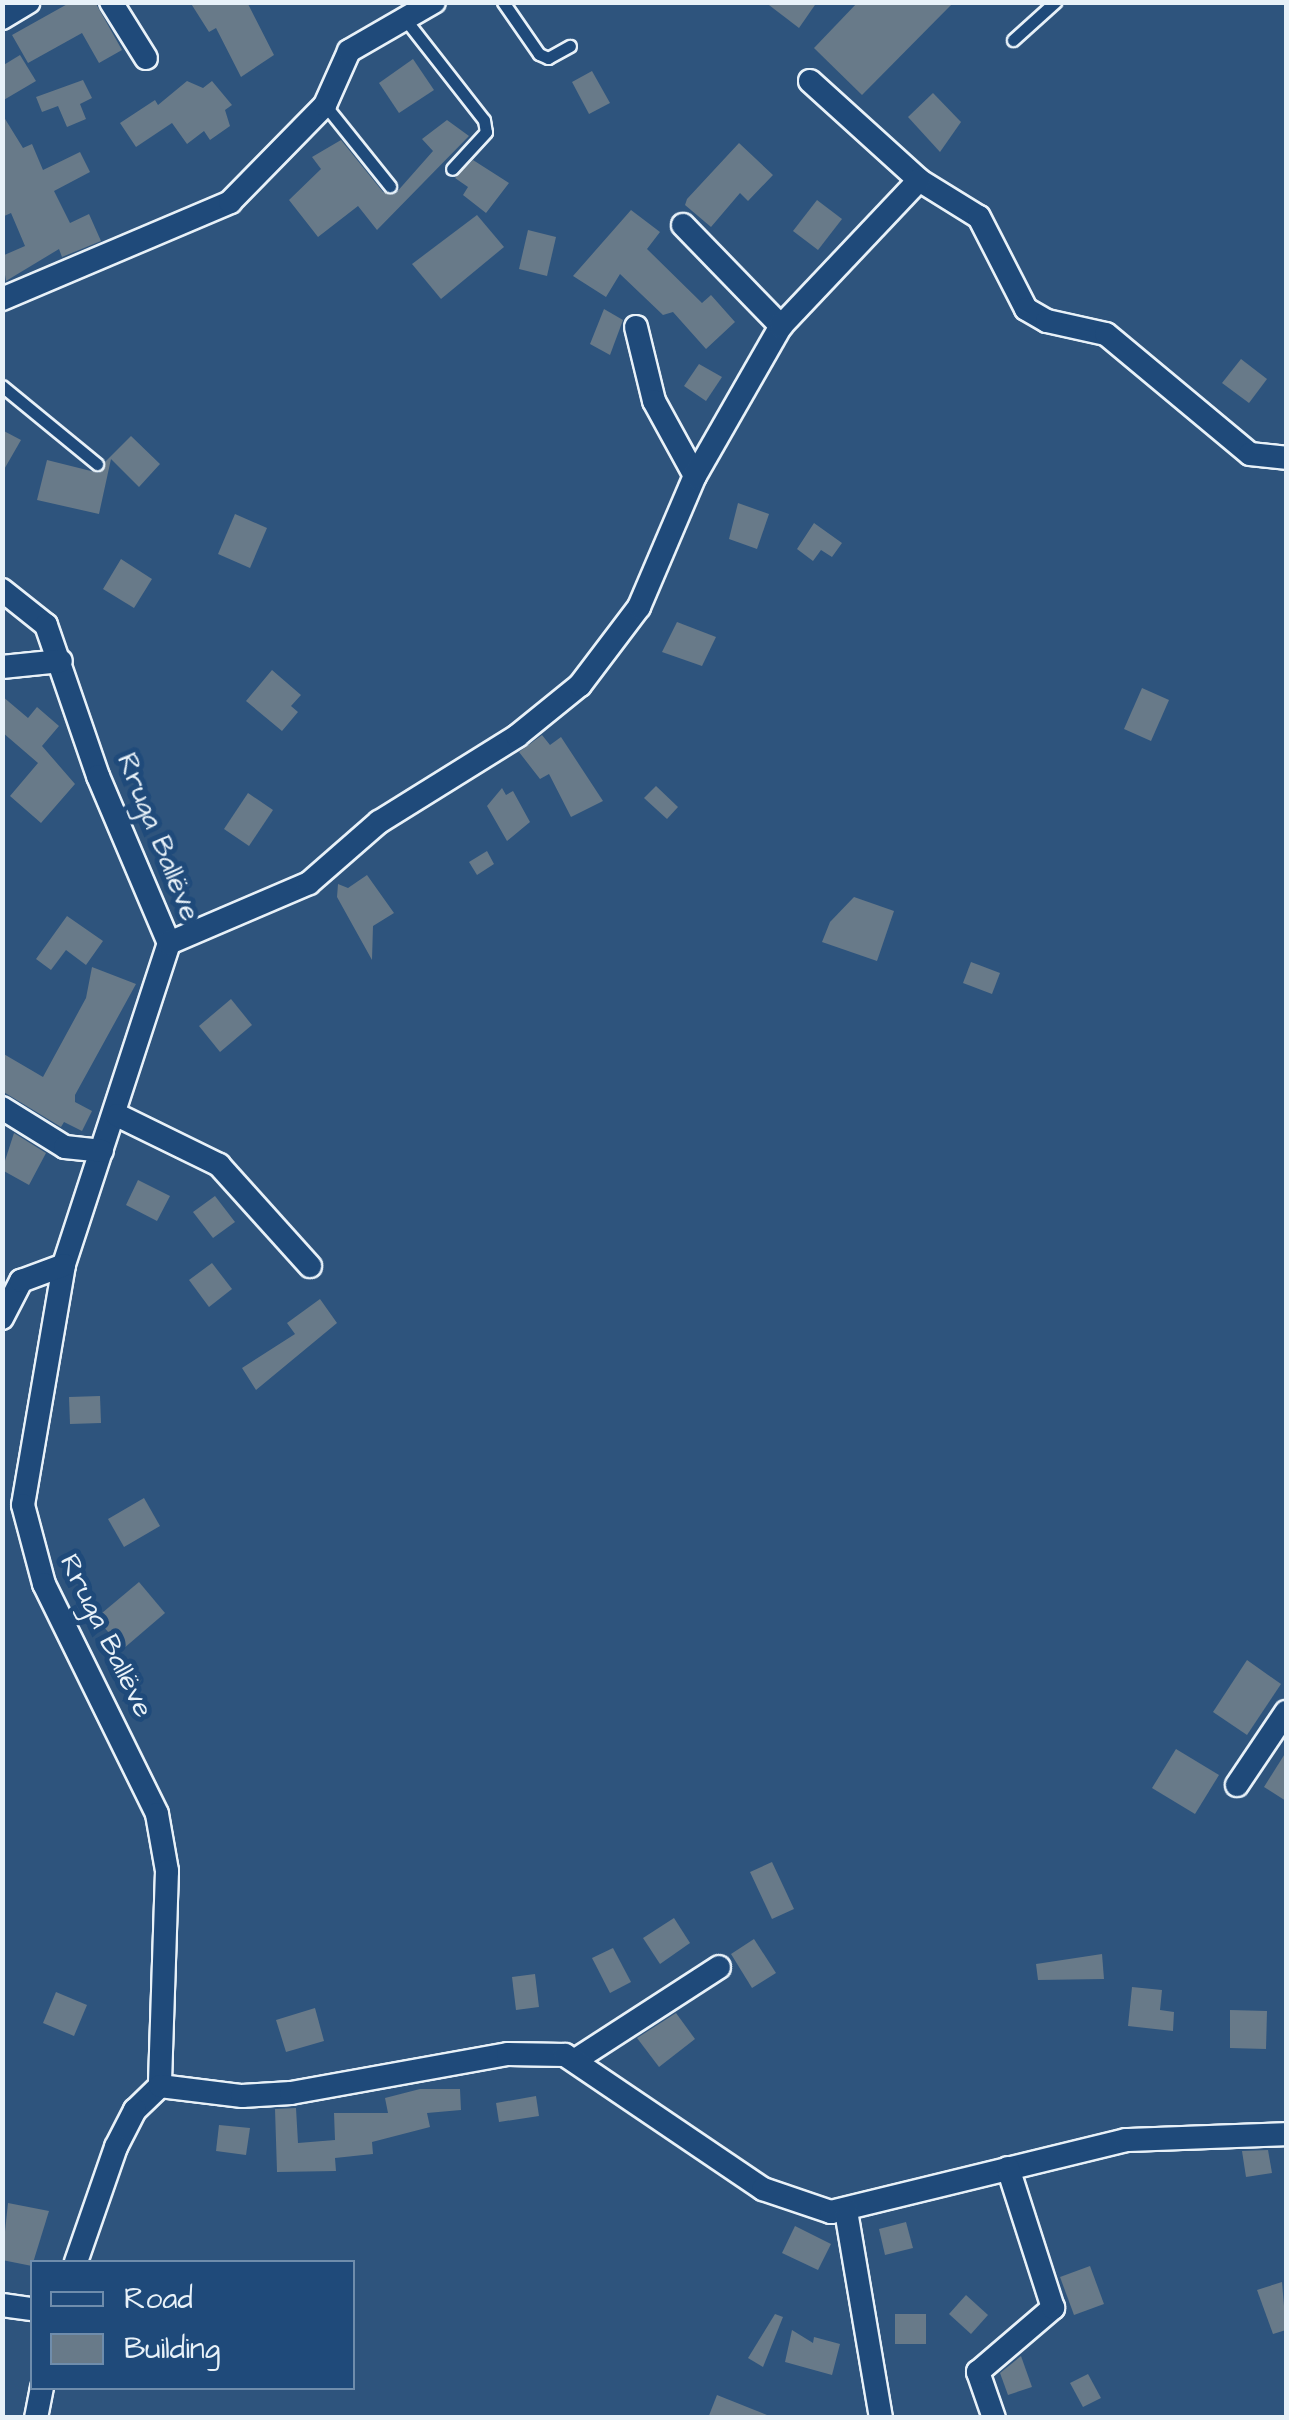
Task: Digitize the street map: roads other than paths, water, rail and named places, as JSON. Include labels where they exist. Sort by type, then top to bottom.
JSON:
[{"type":"street","points":[[2,18],[29,2]]},
{"type":"street","points":[[111,2],[146,58]]},
{"type":"street","points":[[2,299],[230,202],[325,105],[348,51],[434,2]]},
{"type":"street","points":[[810,81],[920,180],[980,216],[1026,308],[1047,321],[1106,334],[1250,454],[1286,458]]},
{"type":"street","points":[[169,943],[309,883],[379,822],[517,736],[580,685],[638,607],[695,476],[782,326],[920,180]]},
{"type":"street","points":[[683,226],[782,326]]},
{"type":"street","points":[[636,327],[654,401],[695,476]]},
{"type":"street","name":"Rruga Ballëve","points":[[2,590],[46,625],[98,776],[169,943],[117,1115],[64,1265],[13,1508],[44,1584],[132,1759],[165,1842],[167,2022],[160,2086]]},
{"type":"street","points":[[2,667],[61,661]]},
{"type":"street","points":[[2,1108],[65,1146],[85,1154],[102,1151]]},
{"type":"street","points":[[117,1115],[219,1166],[310,1266]]},
{"type":"street","points":[[2,1318],[12,1277],[64,1265]]},
{"type":"street","points":[[1236,1785],[1286,1712]]},
{"type":"street","points":[[577,2059],[719,1967]]},
{"type":"street","points":[[77,2260],[116,2147],[135,2110],[160,2086],[242,2096],[291,2093],[508,2054],[577,2059],[763,2189],[812,2210],[846,2212],[1126,2140],[1286,2134]]},
{"type":"street","points":[[994,2418],[978,2372],[1054,2308],[1008,2168]]},
{"type":"street","points":[[846,2212],[881,2418]]},
{"type":"street","points":[[2,2306],[30,2308]]},
{"type":"street","points":[[36,2418],[42,2390]]},
{"type":"lane","points":[[503,2],[540,54],[548,58],[570,46]]},
{"type":"lane","points":[[1013,40],[1055,2]]},
{"type":"lane","points":[[405,19],[484,120],[486,132],[452,169]]},
{"type":"lane","points":[[325,105],[390,186]]},
{"type":"lane","points":[[2,386],[97,464]]}]
